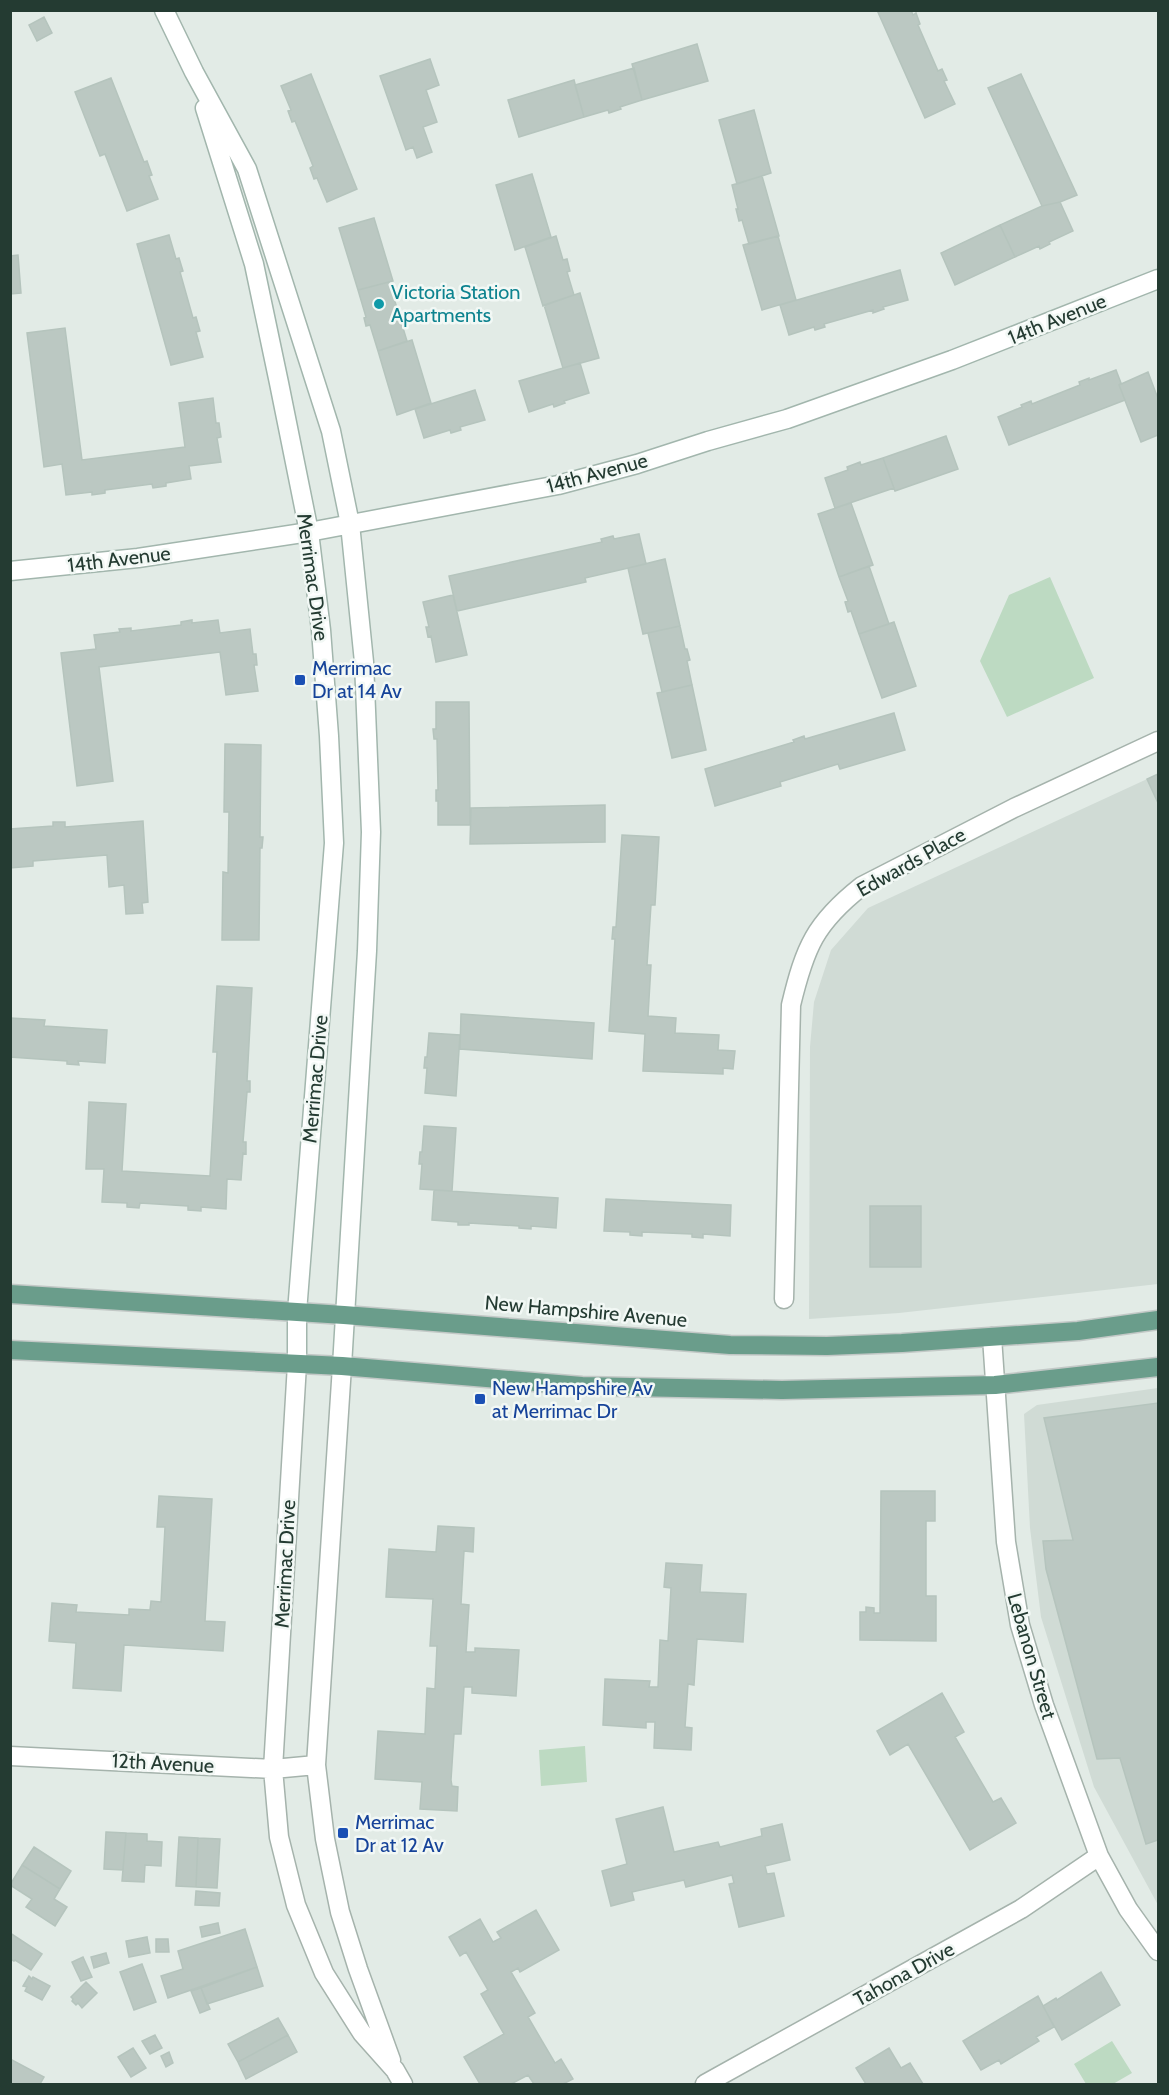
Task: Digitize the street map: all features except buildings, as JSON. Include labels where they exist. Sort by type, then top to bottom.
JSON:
[{"type":"main road","name":"New Hampshire Avenue","points":[[10,1294],[344,1315],[730,1345],[828,1346],[992,1337],[1078,1331],[1158,1320]]},
{"type":"main road","points":[[10,1350],[342,1366],[582,1386],[782,1390],[995,1385],[1158,1367]]},
{"type":"street","name":"Merrimac Drive","points":[[164,10],[194,72],[247,169],[331,431],[350,524],[364,662],[371,832],[367,951],[316,1765],[325,1839],[340,1912],[358,1969],[399,2077]]},
{"type":"street","name":"Merrimac Drive","points":[[194,72],[254,264],[309,532],[323,654],[329,736],[334,843],[297,1312],[297,1364],[273,1769],[279,1837],[296,1905],[324,1972],[362,2032],[399,2077]]},
{"type":"street","name":"14th Avenue","points":[[10,571],[138,558],[309,532],[558,485],[786,419],[920,372],[1158,279]]},
{"type":"street","name":"Edwards Place","points":[[784,1299],[791,1005],[799,971],[818,929],[843,901],[862,886],[1014,808],[1158,741]]},
{"type":"street","name":"Lebanon Street","points":[[992,1337],[1006,1542],[1020,1625],[1054,1735],[1099,1856],[1128,1909],[1158,1951]]},
{"type":"street","name":"12th Avenue","points":[[11,1756],[273,1769],[316,1765]]},
{"type":"street","name":"Tahona Drive","points":[[705,2085],[1021,1909],[1099,1856]]},
{"type":"shaded area","points":[[1158,774],[1158,1284],[899,1313],[809,1319],[810,1047],[814,1002],[831,950],[868,908]]},
{"type":"shaded area","points":[[1158,1388],[1158,1905],[1094,1787],[1041,1617],[1030,1528],[1024,1414],[1037,1405]]},
{"type":"green space","points":[[1050,577],[1094,678],[1007,717],[980,661],[1009,595]]},
{"type":"green space","points":[[585,1746],[587,1782],[541,1786],[539,1750]]},
{"type":"green space","points":[[1112,2041],[1132,2073],[1113,2084],[1086,2084],[1074,2064]]},
{"type":"place","name":"Victoria Station Apartments","points":[[379,304]]},
{"type":"place","name":"Merrimac Dr at 14 Av","points":[[300,680]]},
{"type":"place","name":"New Hampshire Av at Merrimac Dr","points":[[480,1399]]},
{"type":"place","name":"Merrimac Dr at 12 Av","points":[[343,1833]]}]
